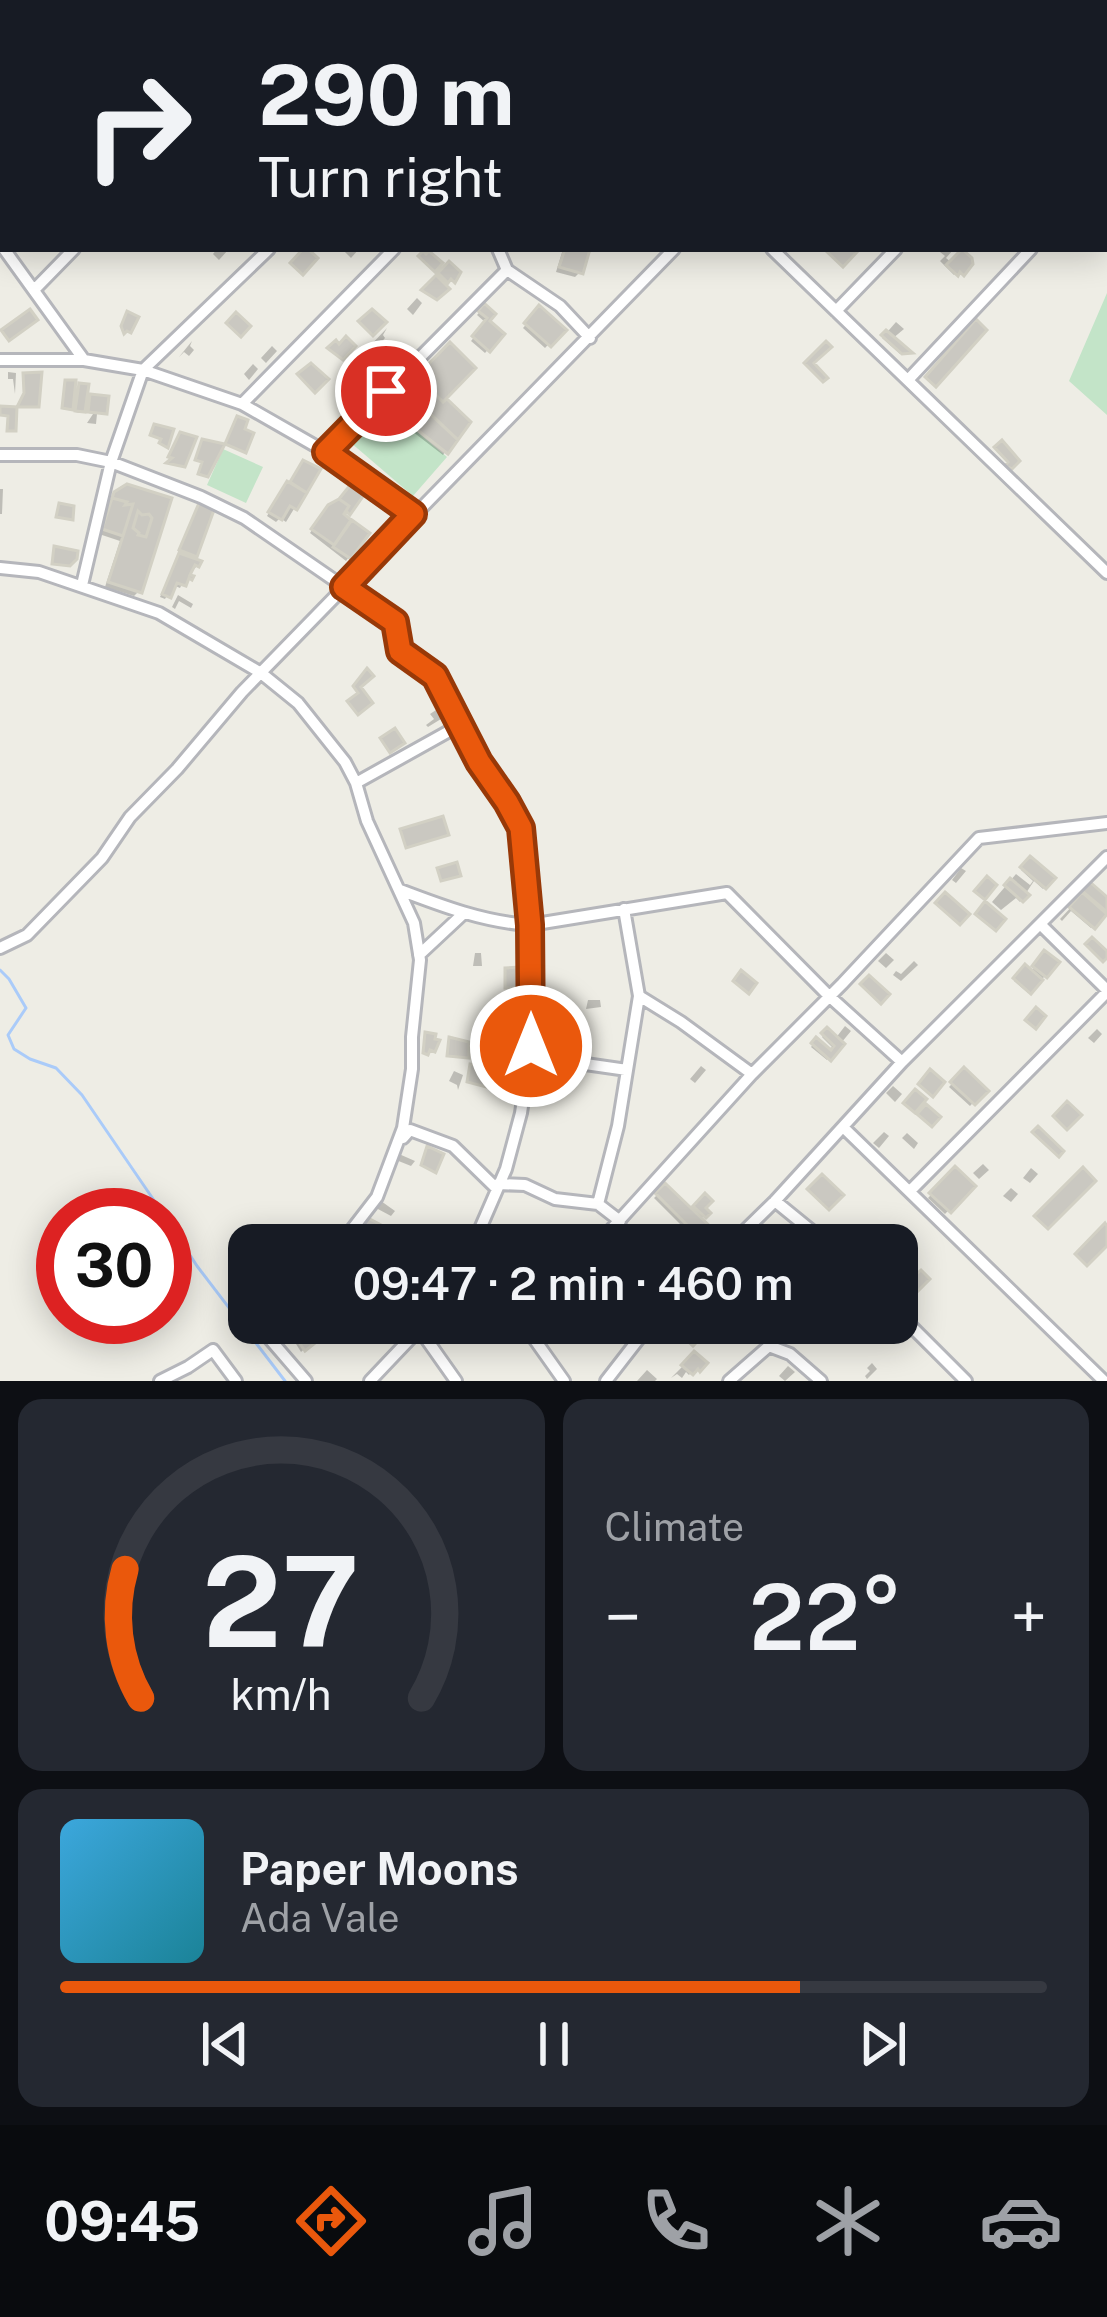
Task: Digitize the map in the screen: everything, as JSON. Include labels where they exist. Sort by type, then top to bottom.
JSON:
[{"type":"street","points":[[6,252],[84,360]]},
{"type":"street","points":[[34,290],[71,252]]},
{"type":"street","points":[[82,585],[111,462],[143,370],[266,252]]},
{"type":"street","points":[[242,404],[391,252]]},
{"type":"street","points":[[499,252],[507,270],[560,306],[590,338]]},
{"type":"street","points":[[0,948],[27,935],[102,858],[130,818],[261,673],[671,252]]},
{"type":"street","points":[[775,252],[1107,573]]},
{"type":"street","points":[[836,311],[893,252]]},
{"type":"street","points":[[908,380],[1027,252]]},
{"type":"street","points":[[326,452],[507,270]]},
{"type":"street","points":[[0,360],[84,360],[143,370],[242,404],[326,452],[413,514]]},
{"type":"street","points":[[0,455],[77,454],[111,462],[244,518],[395,622],[400,651],[435,676],[479,762],[521,828],[530,925],[530,1056],[521,1113],[506,1169],[482,1224]]},
{"type":"street","points":[[0,568],[39,572],[159,613],[261,673],[298,703],[356,783],[367,821],[414,923],[419,955],[405,1119],[377,1198],[357,1224]]},
{"type":"street","points":[[356,783],[460,725]]},
{"type":"street","points":[[617,1224],[752,1074],[979,838],[1107,823]]},
{"type":"street","points":[[751,1224],[902,1061],[1107,857]]},
{"type":"street","points":[[399,890],[464,913],[530,925],[727,893],[829,996],[902,1061]]},
{"type":"street","points":[[598,1204],[618,1126],[640,996],[623,909]]},
{"type":"street","points":[[419,955],[464,913]]},
{"type":"street","points":[[910,1191],[1107,991],[1040,924]]},
{"type":"street","points":[[640,996],[752,1074]]},
{"type":"street","points":[[530,1056],[627,1070]]},
{"type":"street","points":[[843,1127],[1104,1381]]},
{"type":"street","points":[[398,1145],[410,1130],[453,1146],[497,1186],[525,1185],[555,1199],[598,1204],[620,1221]]},
{"type":"street","points":[[775,1201],[804,1224]]},
{"type":"street","points":[[918,1333],[966,1381]]},
{"type":"street","points":[[274,1344],[306,1381]]},
{"type":"street","points":[[370,1381],[406,1344]]},
{"type":"street","points":[[433,1344],[456,1381]]},
{"type":"street","points":[[538,1344],[564,1381]]},
{"type":"street","points":[[606,1381],[635,1344]]},
{"type":"street","points":[[729,1381],[769,1346],[790,1354],[821,1381]]},
{"type":"street","points":[[160,1381],[213,1350],[236,1381]]},
{"type":"green space","points":[[1107,293],[1107,415],[1069,381]]},
{"type":"green space","points":[[383,403],[447,457],[413,496],[350,442]]},
{"type":"green space","points":[[223,449],[263,467],[246,503],[207,485]]},
{"type":"building","points":[[300,252],[318,258],[303,275],[290,263]]},
{"type":"building","points":[[430,252],[443,263],[435,272],[418,256]]},
{"type":"building","points":[[564,252],[589,252],[583,274],[559,267]]},
{"type":"building","points":[[827,252],[857,252],[843,267]]},
{"type":"building","points":[[959,252],[965,252],[973,264],[964,276],[946,265]]},
{"type":"building","points":[[449,261],[461,272],[455,283],[438,273]]},
{"type":"building","points":[[436,275],[450,289],[437,300],[421,290]]},
{"type":"building","points":[[484,303],[496,314],[490,321],[505,334],[490,352],[472,336],[487,318],[478,311]]},
{"type":"building","points":[[539,305],[567,330],[551,347],[524,323]]},
{"type":"building","points":[[30,309],[38,320],[9,341],[1,330]]},
{"type":"building","points":[[372,309],[387,322],[373,336],[358,321]]},
{"type":"building","points":[[127,311],[139,317],[131,333],[124,334],[121,326]]},
{"type":"building","points":[[236,312],[251,326],[241,337],[226,323]]},
{"type":"building","points":[[976,319],[987,330],[936,387],[925,377]]},
{"type":"building","points":[[886,330],[913,353],[902,354],[881,335]]},
{"type":"building","points":[[346,336],[356,346],[343,360],[327,348]]},
{"type":"building","points":[[826,341],[832,347],[814,363],[828,378],[823,382],[804,363]]},
{"type":"building","points":[[450,342],[476,368],[443,402],[417,376]]},
{"type":"building","points":[[311,363],[329,379],[315,393],[297,374]]},
{"type":"building","points":[[42,372],[39,407],[17,407],[24,393],[23,373]]},
{"type":"building","points":[[417,376],[471,422],[458,440],[399,385]]},
{"type":"building","points":[[65,380],[76,380],[73,410],[62,408]]},
{"type":"building","points":[[79,383],[89,384],[85,412],[75,411]]},
{"type":"building","points":[[399,385],[417,401],[410,408],[389,396]]},
{"type":"building","points":[[90,394],[109,396],[107,414],[88,412]]},
{"type":"building","points":[[389,396],[410,408],[417,401],[458,440],[448,454],[383,403]]},
{"type":"building","points":[[0,406],[17,407],[16,431],[7,431],[8,416],[0,415]]},
{"type":"building","points":[[237,416],[248,420],[245,429],[254,433],[246,453],[225,444]]},
{"type":"building","points":[[154,424],[174,429],[168,448],[150,435]]},
{"type":"building","points":[[180,432],[197,437],[185,467],[166,463]]},
{"type":"building","points":[[202,439],[225,444],[208,477],[198,474],[202,462],[195,460]]},
{"type":"building","points":[[1002,440],[1020,461],[1012,469],[994,447]]},
{"type":"building","points":[[303,460],[321,469],[307,493],[290,482]]},
{"type":"building","points":[[355,479],[368,489],[350,515],[349,506],[339,499]]},
{"type":"building","points":[[287,481],[307,493],[297,510],[290,506],[282,520],[268,512]]},
{"type":"building","points":[[127,484],[172,498],[142,593],[108,582],[123,536],[102,529],[114,492]]},
{"type":"building","points":[[112,498],[133,504],[123,536],[102,529]]},
{"type":"building","points":[[339,499],[349,506],[344,514],[351,520],[334,545],[311,529],[328,505]]},
{"type":"building","points":[[59,503],[74,506],[73,520],[56,517]]},
{"type":"building","points":[[199,503],[214,510],[197,557],[179,550]]},
{"type":"building","points":[[138,511],[152,518],[146,537],[133,528]]},
{"type":"building","points":[[352,520],[370,533],[351,559],[333,547]]},
{"type":"building","points":[[54,546],[78,551],[77,559],[70,566],[52,564]]},
{"type":"building","points":[[179,553],[202,561],[199,567],[195,565],[186,586],[177,583],[171,598],[162,594]]},
{"type":"building","points":[[367,668],[374,676],[361,687],[373,703],[358,715],[347,701],[358,693],[353,686]]},
{"type":"building","points":[[395,728],[405,743],[390,753],[380,738]]},
{"type":"building","points":[[443,816],[449,835],[406,848],[400,829]]},
{"type":"building","points":[[1030,856],[1056,878],[1046,889],[1020,867]]},
{"type":"building","points":[[457,862],[461,876],[441,881],[437,868]]},
{"type":"building","points":[[987,876],[997,885],[985,900],[974,891]]},
{"type":"building","points":[[1010,878],[1030,895],[1023,902],[1004,885]]},
{"type":"building","points":[[1090,882],[1107,897],[1107,912],[1082,891]]},
{"type":"building","points":[[945,892],[970,914],[960,925],[935,903]]},
{"type":"building","points":[[1082,892],[1107,914],[1095,929],[1069,907]]},
{"type":"building","points":[[985,901],[1006,919],[996,931],[975,914]]},
{"type":"building","points":[[1092,937],[1107,951],[1103,962],[1085,944]]},
{"type":"building","points":[[1044,950],[1060,962],[1047,978],[1032,966]]},
{"type":"building","points":[[1025,964],[1043,980],[1031,994],[1013,978]]},
{"type":"building","points":[[520,967],[522,988],[505,988],[505,968]]},
{"type":"building","points":[[741,970],[757,983],[749,994],[733,981]]},
{"type":"building","points":[[869,975],[890,994],[881,1004],[860,984]]},
{"type":"building","points":[[1036,1007],[1046,1016],[1036,1029],[1025,1020]]},
{"type":"building","points":[[562,1022],[581,1023],[579,1044],[555,1041]]},
{"type":"building","points":[[827,1027],[845,1044],[831,1061],[811,1043],[816,1037],[831,1050],[834,1046],[821,1033]]},
{"type":"building","points":[[425,1032],[440,1040],[428,1055],[423,1053]]},
{"type":"building","points":[[449,1037],[469,1042],[469,1058],[447,1056]]},
{"type":"building","points":[[470,1064],[502,1071],[501,1077],[493,1077],[490,1088],[467,1082]]},
{"type":"building","points":[[964,1067],[989,1091],[975,1105],[950,1082]]},
{"type":"building","points":[[930,1069],[945,1082],[933,1097],[918,1084]]},
{"type":"building","points":[[915,1089],[927,1099],[915,1113],[903,1103]]},
{"type":"building","points":[[1067,1101],[1082,1115],[1067,1130],[1053,1116]]},
{"type":"building","points":[[926,1104],[941,1117],[932,1127],[917,1114]]},
{"type":"building","points":[[1038,1126],[1064,1151],[1059,1157],[1032,1132]]},
{"type":"building","points":[[427,1146],[444,1154],[436,1173],[421,1165]]},
{"type":"building","points":[[955,1166],[976,1186],[951,1213],[929,1193]]},
{"type":"building","points":[[1083,1167],[1096,1181],[1048,1229],[1034,1216]]},
{"type":"building","points":[[822,1174],[844,1195],[829,1210],[807,1189]]},
{"type":"building","points":[[665,1183],[708,1224],[686,1224],[655,1193]]},
{"type":"building","points":[[705,1193],[713,1201],[706,1208],[711,1213],[706,1218],[693,1206]]},
{"type":"building","points":[[1105,1223],[1107,1246],[1087,1266],[1075,1254]]},
{"type":"building","points":[[921,1270],[930,1279],[918,1291]]},
{"type":"building","points":[[694,1351],[708,1363],[693,1375],[681,1365]]},
{"type":"waterway","points":[[0,970],[26,1008],[8,1035],[14,1049],[56,1068],[82,1095],[146,1188]]},
{"type":"waterway","points":[[192,1258],[285,1381]]},
{"type":"route","points":[[386,391],[326,452],[413,514],[344,587],[395,622],[400,651],[435,676],[479,762],[521,828],[530,925],[531,1046]]}]
